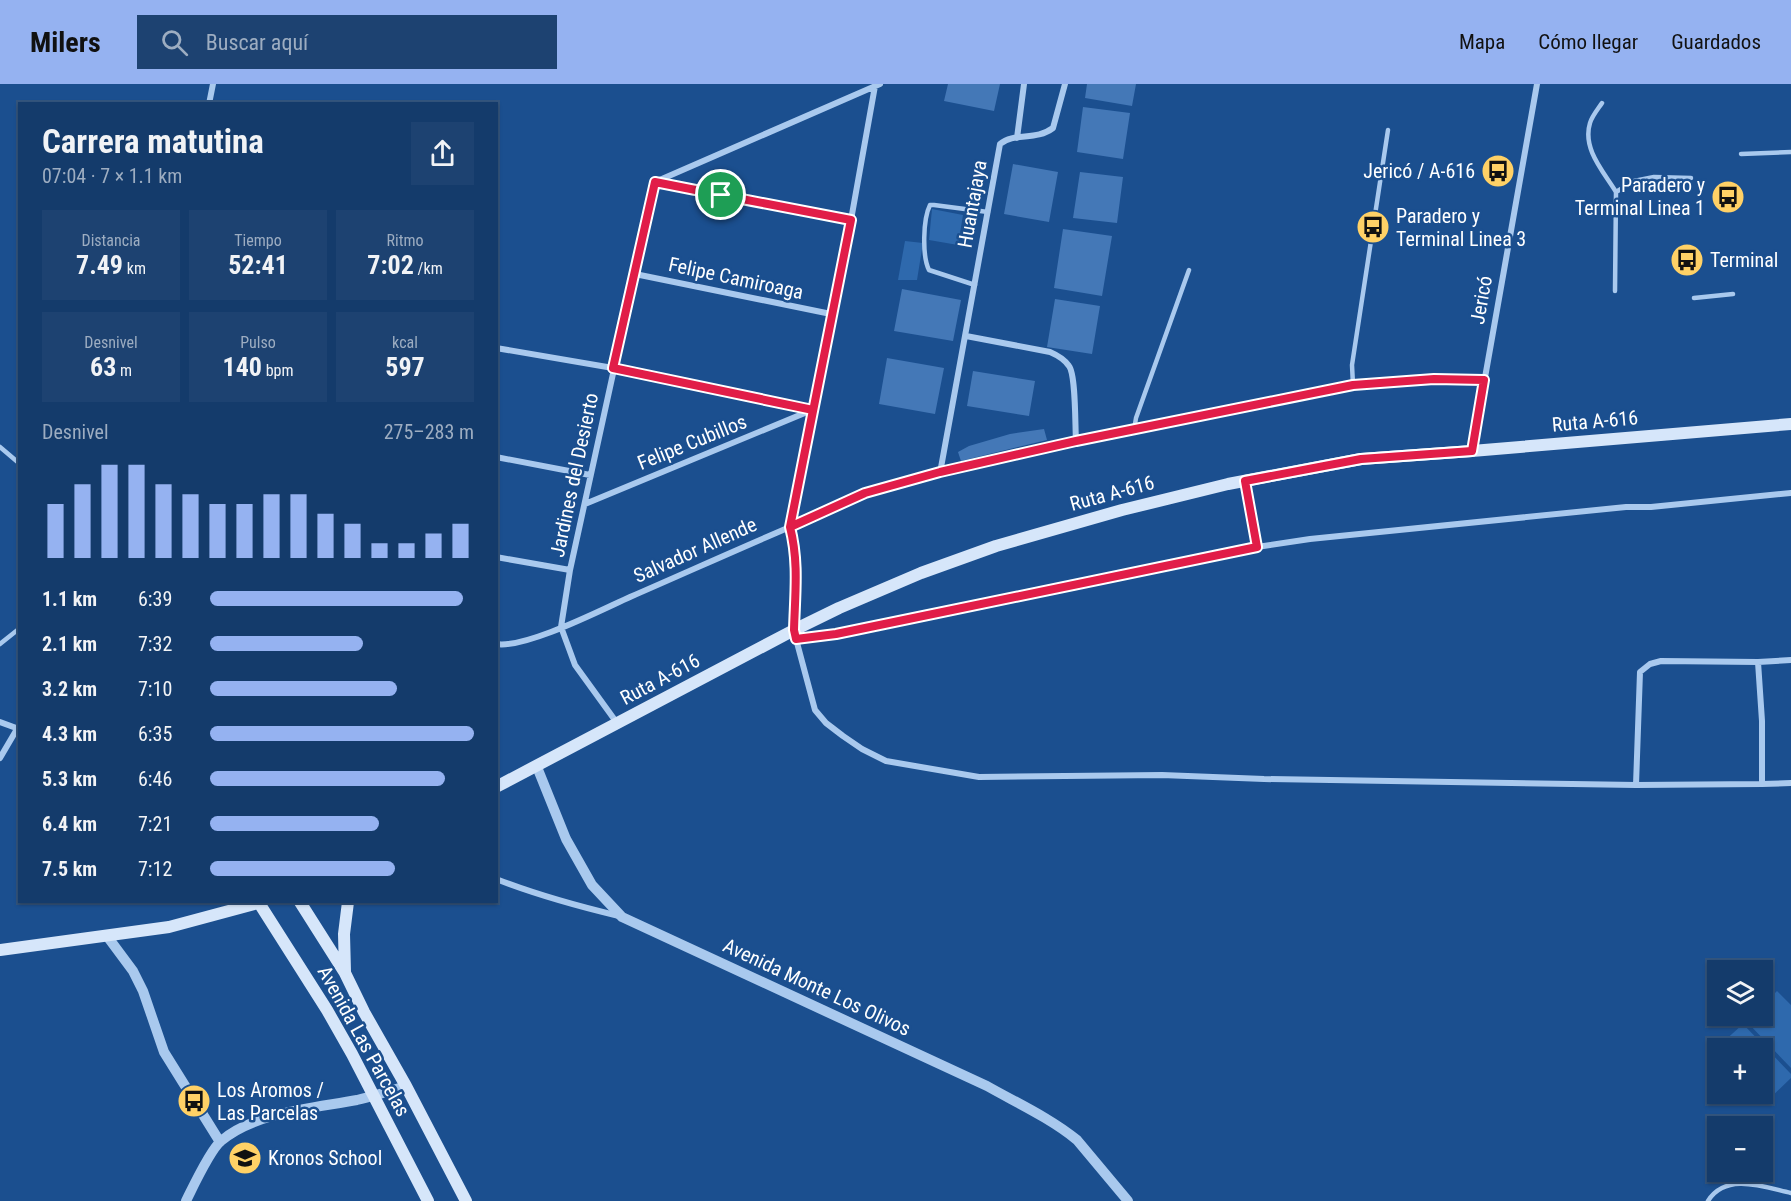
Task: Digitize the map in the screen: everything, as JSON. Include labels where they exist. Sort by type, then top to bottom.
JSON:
[{"type":"main road","name":"Ruta A-616","points":[[498,786],[795,635],[839,608],[921,573],[996,546],[1122,510],[1245,481],[1361,459],[1791,424]]},
{"type":"main road","points":[[0,950],[169,927],[256,903]]},
{"type":"main road","name":"Avenida Las Parcelas","points":[[261,903],[327,1010],[428,1201]]},
{"type":"main road","name":"Avenida Las Parcelas","points":[[301,903],[345,973],[466,1201]]},
{"type":"main road","points":[[345,973],[344,934],[348,903]]},
{"type":"street","points":[[209,102],[213,84]]},
{"type":"street","points":[[1024,84],[1017,138],[1041,135],[1053,128],[1065,84]]},
{"type":"street","name":"Jericó","points":[[1472,451],[1537,84]]},
{"type":"street","points":[[655,182],[878,85]]},
{"type":"street","points":[[878,85],[790,527],[795,546],[797,570],[795,635],[815,710],[826,723],[843,736],[886,761],[979,777],[1162,775],[1636,785],[1791,783]]},
{"type":"street","name":"Huantajaya","points":[[940,472],[1000,144],[1017,138]]},
{"type":"street","points":[[655,182],[851,220]]},
{"type":"street","name":"Jardines del Desierto","points":[[561,627],[590,474],[655,182]]},
{"type":"street","name":"Felipe Camiroaga","points":[[635,274],[831,314]]},
{"type":"street","points":[[966,336],[1050,352],[1070,366],[1073,377],[1076,441]]},
{"type":"street","points":[[498,348],[613,368],[813,410]]},
{"type":"street","points":[[790,527],[865,493],[940,472],[1076,441],[1353,385],[1425,380],[1484,380]]},
{"type":"street","name":"Felipe Cubillos","points":[[585,504],[813,410]]},
{"type":"street","points":[[498,457],[590,474]]},
{"type":"street","points":[[1245,481],[1257,547]]},
{"type":"street","points":[[795,635],[836,634],[1257,547],[1334,536],[1791,493]]},
{"type":"street","name":"Salvador Allende","points":[[498,644],[520,642],[561,627],[790,527]]},
{"type":"street","points":[[498,557],[570,570]]},
{"type":"street","points":[[561,627],[574,665],[618,723]]},
{"type":"street","points":[[1636,785],[1640,672],[1650,664],[1661,661],[1791,660]]},
{"type":"street","points":[[1758,662],[1762,721],[1762,784]]},
{"type":"street","points":[[0,722],[18,729],[0,758]]},
{"type":"street","name":"Avenida Monte Los Olivos","points":[[537,767],[566,839],[592,885],[622,917],[987,1086],[1035,1112],[1077,1140],[1128,1201]]},
{"type":"street","points":[[498,880],[570,905],[622,917]]},
{"type":"street","points":[[107,936],[133,971],[143,991],[164,1052],[220,1142]]},
{"type":"street","points":[[186,1201],[220,1142],[248,1124],[374,1096],[406,1086]]},
{"type":"lane","points":[[1602,103],[1590,124],[1589,139],[1591,153],[1616,192],[1615,291]]},
{"type":"lane","points":[[1353,385],[1352,365],[1388,130]]},
{"type":"lane","points":[[1741,154],[1791,153]]},
{"type":"lane","points":[[1616,192],[1634,181],[1654,177],[1691,178]]},
{"type":"lane","points":[[975,285],[929,270],[925,254],[928,208],[934,205],[988,212]]},
{"type":"lane","points":[[1134,430],[1146,388],[1189,270]]},
{"type":"lane","points":[[1695,298],[1733,294]]},
{"type":"lane","points":[[0,447],[18,462]]},
{"type":"lane","points":[[0,644],[18,630]]},
{"type":"lane","points":[[1708,1201],[1719,1189],[1743,1182],[1791,1192]]},
{"type":"shaded area","points":[[932,209],[963,215],[958,245],[929,240]]},
{"type":"shaded area","points":[[905,241],[923,243],[917,280],[898,280]]},
{"type":"shaded area","points":[[1777,991],[1791,1005],[1791,1068],[1773,1049],[1773,1038],[1762,1038],[1751,1026],[1773,1026],[1773,995]]},
{"type":"shaded area","points":[[1741,1026],[1745,1026],[1756,1038],[1728,1038]]},
{"type":"shaded area","points":[[1773,1055],[1791,1074],[1791,1078],[1773,1095]]},
{"type":"building","points":[[948,84],[1000,84],[994,111],[944,101]]},
{"type":"building","points":[[1087,84],[1136,84],[1132,106],[1085,98]]},
{"type":"building","points":[[1083,107],[1130,113],[1123,159],[1077,152]]},
{"type":"building","points":[[1013,164],[1058,172],[1049,222],[1004,214]]},
{"type":"building","points":[[1080,172],[1123,177],[1117,223],[1073,218]]},
{"type":"building","points":[[1063,229],[1112,236],[1102,296],[1054,288]]},
{"type":"building","points":[[902,289],[961,300],[953,341],[894,331]]},
{"type":"building","points":[[1055,299],[1100,306],[1092,354],[1047,347]]},
{"type":"building","points":[[887,358],[944,368],[935,414],[879,404]]},
{"type":"building","points":[[973,371],[1035,381],[1029,416],[967,406]]},
{"type":"building","points":[[1044,429],[1047,440],[961,461],[958,452],[969,446],[1010,434]]},
{"type":"place","name":"Jericó / A-616","points":[[1498,171]]},
{"type":"place","name":"Paradero y Terminal Linea 1","points":[[1728,197]]},
{"type":"place","name":"Paradero y Terminal Linea 3","points":[[1373,227]]},
{"type":"place","name":"Terminal","points":[[1687,260]]},
{"type":"place","name":"Los Aromos / Las Parcelas","points":[[194,1101]]},
{"type":"place","name":"Kronos School","points":[[245,1158]]},
{"type":"route","points":[[721,195],[655,182],[613,368],[813,410],[790,527],[865,493],[940,472],[1076,441],[1353,385],[1434,379],[1484,380],[1472,451],[1361,459],[1245,481],[1257,547],[836,634],[796,639],[794,630],[797,570],[795,546],[790,527],[851,220],[721,195]]}]
